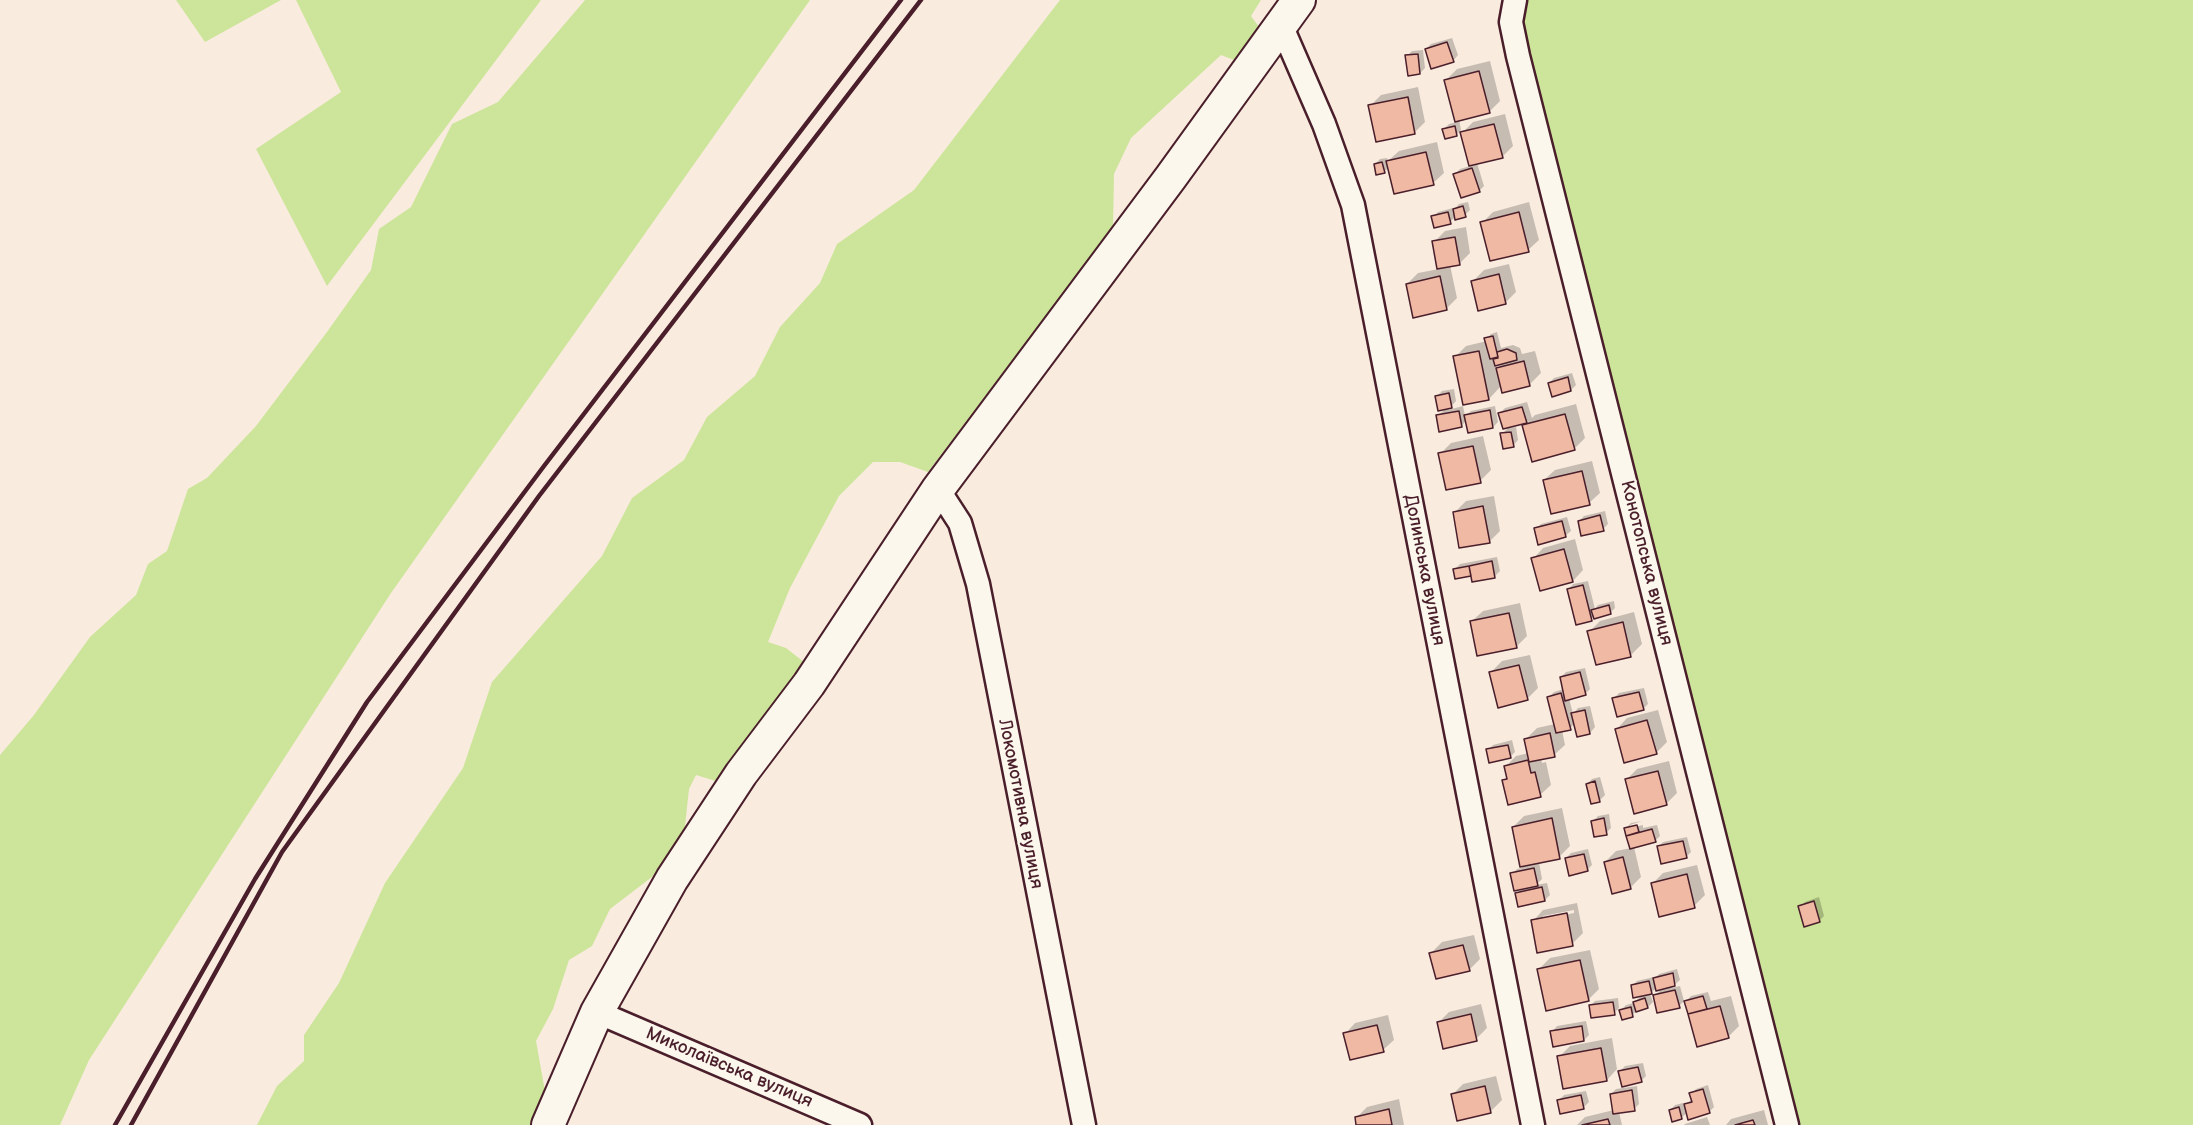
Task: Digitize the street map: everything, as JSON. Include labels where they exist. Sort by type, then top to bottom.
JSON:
[{"type":"street","points":[[548,1125],[597,1012],[672,879],[741,774],[809,684],[938,489],[1172,177],[1299,0]]},
{"type":"street","name":"Конотопська вулиця","points":[[1515,0],[1511,22],[1518,56],[1787,1125]]},
{"type":"street","name":"Долинська вулиця","points":[[1281,25],[1324,124],[1353,204],[1533,1125]]},
{"type":"street","name":"Локомотивна вулиця","points":[[938,489],[960,523],[978,584],[1084,1125]]},
{"type":"street","name":"Миколаївська вулиця","points":[[597,1012],[860,1125]]},
{"type":"green space","points":[[176,0],[281,0],[205,42]]},
{"type":"green space","points":[[296,0],[541,0],[327,286],[256,149],[341,92]]},
{"type":"green space","points":[[585,0],[810,0],[391,593],[89,1060],[60,1125],[0,1125],[0,755],[34,715],[90,637],[136,595],[148,564],[167,551],[188,489],[207,478],[256,426],[327,332],[371,270],[379,229],[411,207],[452,124],[498,102]]},
{"type":"green space","points":[[1060,0],[1261,0],[1251,16],[1262,31],[1239,62],[1221,55],[1131,138],[1114,174],[1113,228],[928,472],[900,462],[873,462],[839,496],[790,588],[768,642],[786,648],[809,666],[729,785],[696,775],[689,789],[682,854],[610,909],[592,946],[569,960],[553,1009],[536,1041],[546,1097],[535,1125],[257,1125],[277,1086],[304,1061],[304,1035],[339,983],[385,883],[463,768],[492,682],[602,556],[632,498],[684,460],[707,417],[755,376],[780,327],[820,283],[837,244],[914,190]]},
{"type":"green space","points":[[1525,0],[2193,0],[2193,1125],[1797,1125],[1543,109],[1520,30]]},
{"type":"building","points":[[1447,42],[1454,62],[1431,69],[1425,49]]},
{"type":"building","points":[[1418,54],[1420,74],[1408,76],[1405,55]]},
{"type":"building","points":[[1479,71],[1490,113],[1455,122],[1444,80]]},
{"type":"building","points":[[1408,97],[1415,134],[1376,142],[1368,105]]},
{"type":"building","points":[[1494,124],[1503,158],[1469,166],[1460,132]]},
{"type":"building","points":[[1455,126],[1457,136],[1445,139],[1442,129]]},
{"type":"building","points":[[1426,152],[1434,185],[1394,194],[1386,161]]},
{"type":"building","points":[[1382,162],[1385,173],[1376,175],[1374,164]]},
{"type":"building","points":[[1472,168],[1480,192],[1461,198],[1453,174]]},
{"type":"building","points":[[1463,206],[1466,217],[1455,220],[1453,209]]},
{"type":"building","points":[[1448,212],[1451,224],[1434,228],[1431,216]]},
{"type":"building","points":[[1519,212],[1529,252],[1490,261],[1480,222]]},
{"type":"building","points":[[1455,237],[1460,265],[1437,269],[1432,241]]},
{"type":"building","points":[[1499,274],[1506,304],[1478,311],[1471,281]]},
{"type":"building","points":[[1440,276],[1447,310],[1413,318],[1406,284]]},
{"type":"building","points":[[1493,336],[1498,357],[1490,359],[1484,338]]},
{"type":"building","points":[[1507,349],[1516,353],[1517,360],[1495,366],[1493,359],[1498,358],[1497,352]]},
{"type":"building","points":[[1479,351],[1489,400],[1463,405],[1453,356]]},
{"type":"building","points":[[1524,361],[1530,386],[1502,393],[1496,368]]},
{"type":"building","points":[[1568,377],[1571,391],[1552,397],[1548,383]]},
{"type":"building","points":[[1449,393],[1452,408],[1438,411],[1435,396]]},
{"type":"building","points":[[1522,407],[1527,423],[1503,429],[1498,413]]},
{"type":"building","points":[[1490,410],[1493,428],[1468,433],[1464,415]]},
{"type":"building","points":[[1459,411],[1462,427],[1439,432],[1436,415]]},
{"type":"building","points":[[1565,414],[1575,450],[1532,462],[1522,425]]},
{"type":"building","points":[[1511,432],[1514,447],[1503,449],[1500,433]]},
{"type":"building","points":[[1473,446],[1481,483],[1446,490],[1438,453]]},
{"type":"building","points":[[1582,471],[1590,505],[1551,514],[1543,480]]},
{"type":"building","points":[[1483,506],[1490,543],[1459,548],[1453,512]]},
{"type":"building","points":[[1600,515],[1604,531],[1581,536],[1578,521]]},
{"type":"building","points":[[1562,521],[1566,537],[1538,545],[1534,528]]},
{"type":"building","points":[[1564,549],[1573,582],[1540,591],[1531,558]]},
{"type":"building","points":[[1492,561],[1495,578],[1472,582],[1469,566]]},
{"type":"building","points":[[1469,566],[1471,576],[1455,579],[1453,569]]},
{"type":"building","points":[[1583,585],[1592,621],[1576,625],[1567,589]]},
{"type":"building","points":[[1609,605],[1611,614],[1594,619],[1591,610]]},
{"type":"building","points":[[1509,613],[1517,648],[1477,656],[1470,621]]},
{"type":"building","points":[[1623,622],[1631,657],[1596,665],[1587,631]]},
{"type":"building","points":[[1519,665],[1528,700],[1498,708],[1489,672]]},
{"type":"building","points":[[1580,672],[1586,695],[1565,701],[1560,677]]},
{"type":"building","points":[[1639,692],[1644,710],[1617,717],[1612,698]]},
{"type":"building","points":[[1561,693],[1571,730],[1556,733],[1547,697]]},
{"type":"building","points":[[1585,710],[1590,734],[1577,737],[1571,713]]},
{"type":"building","points":[[1647,720],[1657,754],[1624,763],[1615,729]]},
{"type":"building","points":[[1550,733],[1555,757],[1529,762],[1524,739]]},
{"type":"building","points":[[1508,745],[1511,758],[1489,763],[1486,749]]},
{"type":"building","points":[[1528,760],[1531,773],[1535,772],[1541,797],[1508,805],[1502,780],[1507,779],[1504,766]]},
{"type":"building","points":[[1658,771],[1667,805],[1634,814],[1625,779]]},
{"type":"building","points":[[1595,781],[1600,802],[1591,804],[1586,784]]},
{"type":"building","points":[[1552,818],[1560,859],[1520,867],[1512,827]]},
{"type":"building","points":[[1604,818],[1607,835],[1594,837],[1591,821]]},
{"type":"building","points":[[1637,825],[1639,832],[1626,836],[1624,828]]},
{"type":"building","points":[[1652,829],[1656,842],[1630,849],[1626,836]]},
{"type":"building","points":[[1683,841],[1687,858],[1661,864],[1657,846]]},
{"type":"building","points":[[1584,854],[1588,871],[1569,876],[1565,858]]},
{"type":"building","points":[[1623,857],[1631,889],[1612,894],[1604,862]]},
{"type":"building","points":[[1534,868],[1538,886],[1514,891],[1510,873]]},
{"type":"building","points":[[1687,874],[1695,908],[1659,917],[1651,883]]},
{"type":"building","points":[[1542,887],[1545,901],[1518,907],[1515,893]]},
{"type":"building","points":[[1814,901],[1820,922],[1804,927],[1798,906]]},
{"type":"building","points":[[1567,913],[1573,946],[1537,953],[1531,920]]},
{"type":"building","points":[[1463,945],[1470,971],[1436,979],[1429,953]]},
{"type":"building","points":[[1580,960],[1589,1001],[1546,1011],[1537,969]]},
{"type":"building","points":[[1673,973],[1675,986],[1656,991],[1653,978]]},
{"type":"building","points":[[1649,981],[1652,994],[1633,998],[1631,985]]},
{"type":"building","points":[[1675,990],[1680,1008],[1657,1013],[1653,995]]},
{"type":"building","points":[[1703,996],[1707,1009],[1688,1014],[1684,1001]]},
{"type":"building","points":[[1645,998],[1648,1008],[1636,1012],[1633,1002]]},
{"type":"building","points":[[1613,1002],[1615,1015],[1591,1018],[1589,1005]]},
{"type":"building","points":[[1720,1006],[1729,1038],[1697,1047],[1688,1014]]},
{"type":"building","points":[[1631,1007],[1633,1017],[1622,1020],[1619,1010]]},
{"type":"building","points":[[1471,1014],[1477,1041],[1443,1049],[1437,1022]]},
{"type":"building","points":[[1377,1025],[1384,1052],[1350,1060],[1343,1033]]},
{"type":"building","points":[[1582,1026],[1584,1041],[1553,1047],[1550,1031]]},
{"type":"building","points":[[1601,1048],[1607,1081],[1563,1089],[1557,1056]]},
{"type":"building","points":[[1638,1067],[1642,1082],[1622,1087],[1618,1071]]},
{"type":"building","points":[[1485,1086],[1491,1113],[1457,1121],[1451,1094]]},
{"type":"building","points":[[1703,1089],[1710,1113],[1688,1120],[1684,1104],[1692,1102],[1689,1093]]},
{"type":"building","points":[[1632,1090],[1635,1111],[1613,1114],[1610,1094]]},
{"type":"building","points":[[1581,1095],[1584,1109],[1560,1114],[1557,1100]]},
{"type":"building","points":[[1679,1107],[1682,1119],[1672,1122],[1669,1110]]},
{"type":"building","points":[[1389,1109],[1392,1125],[1356,1125],[1355,1117]]},
{"type":"building","points":[[1608,1119],[1610,1125],[1582,1125]]},
{"type":"building","points":[[1753,1120],[1755,1125],[1735,1125]]},
{"type":"railway","points":[[115,1125],[255,879],[367,702],[544,466],[901,0]]},
{"type":"railway","points":[[131,1125],[282,852],[539,496],[921,0]]}]
